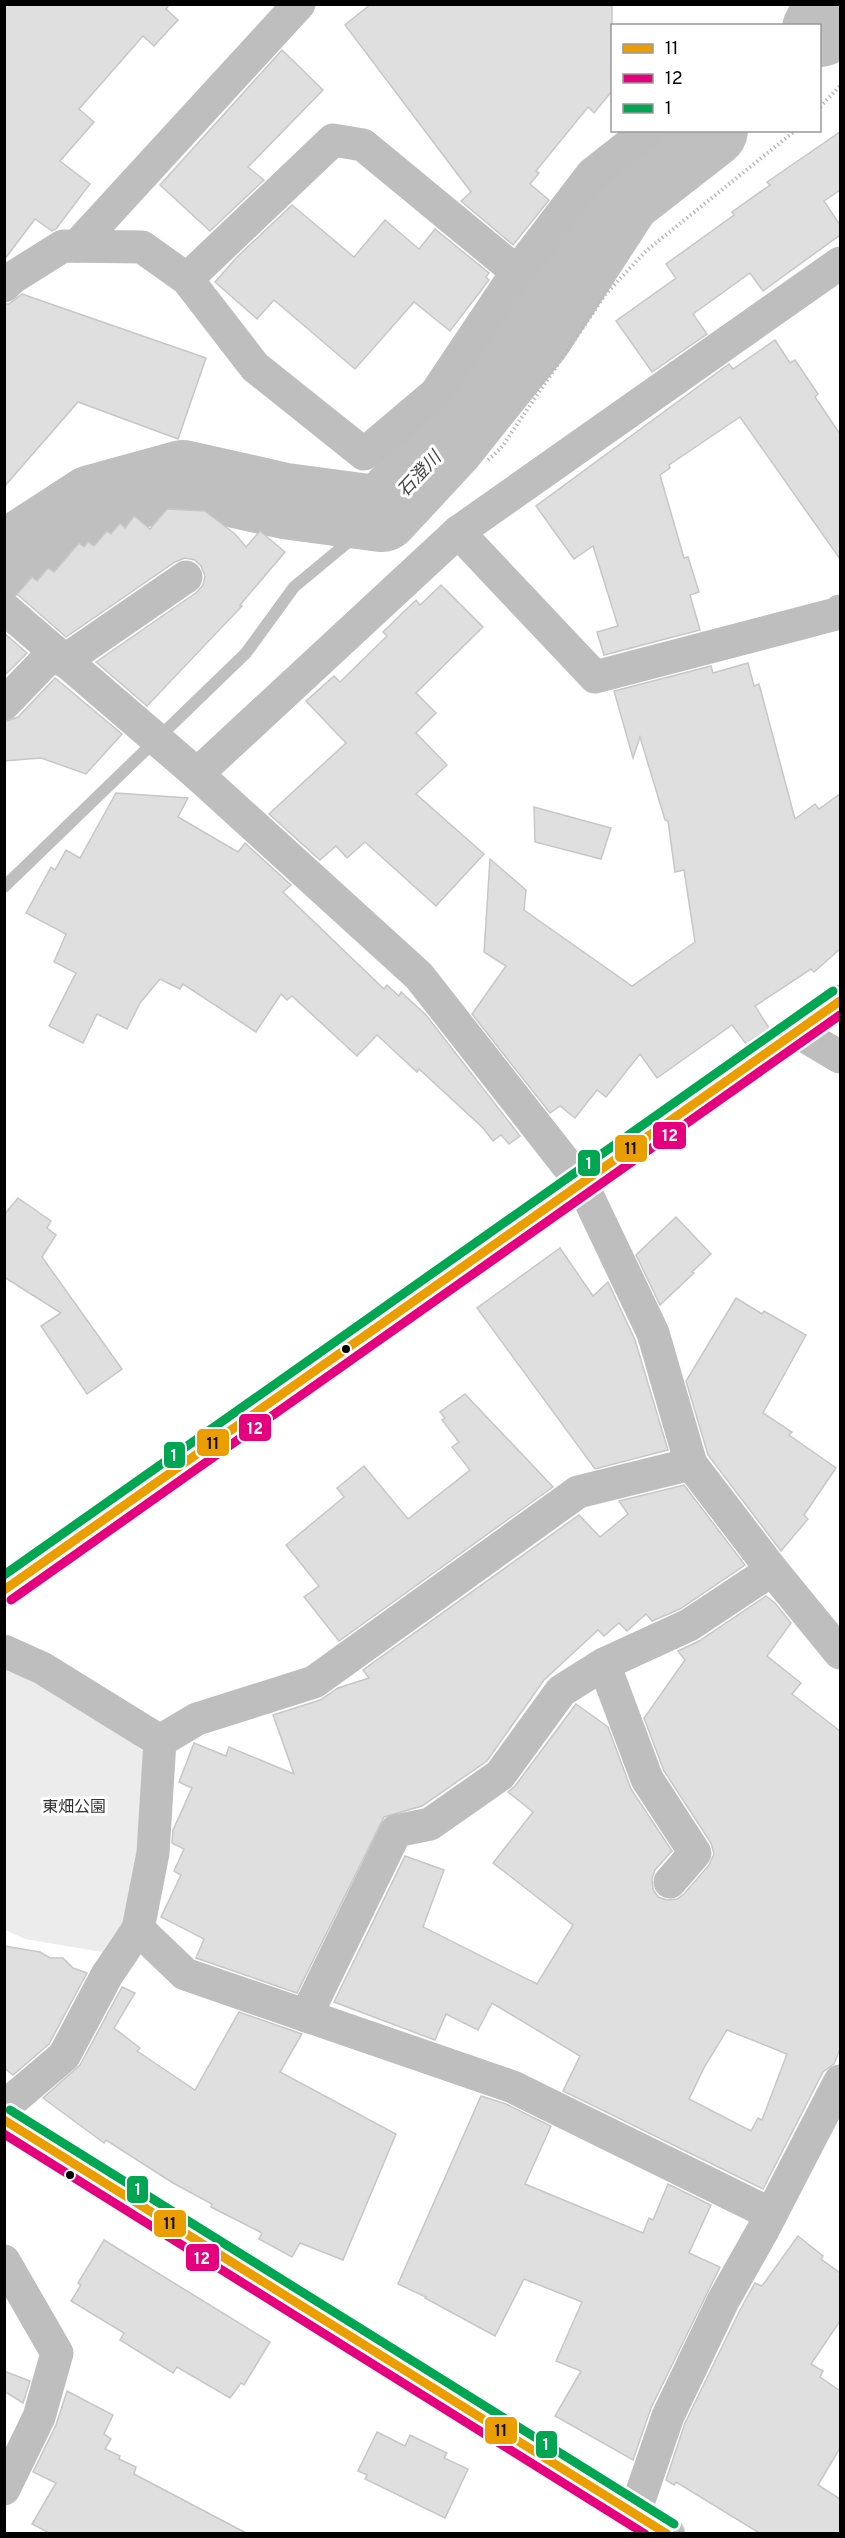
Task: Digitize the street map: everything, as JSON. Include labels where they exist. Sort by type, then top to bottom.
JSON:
[{"type":"street","points":[[77,246],[298,4]]},
{"type":"street","points":[[4,286],[12,278],[63,246],[142,247],[187,279],[255,367],[364,454],[436,393],[517,272],[592,174],[645,132]]},
{"type":"street","points":[[187,279],[333,140],[363,145],[517,272]]},
{"type":"street","points":[[187,765],[458,532],[840,263]]},
{"type":"street","points":[[458,532],[595,677],[839,615]]},
{"type":"street","points":[[4,704],[59,656],[186,577]]},
{"type":"street","points":[[4,608],[187,765],[419,976],[582,1184],[653,1333],[691,1464],[772,1570],[835,1636]]},
{"type":"street","points":[[4,1590],[840,1001]]},
{"type":"street","points":[[798,1032],[840,1057]]},
{"type":"street","points":[[159,1741],[197,1719],[314,1682],[578,1492],[691,1464]]},
{"type":"street","points":[[306,2016],[396,1831],[430,1824],[500,1775],[561,1692],[604,1664],[689,1625],[772,1570]]},
{"type":"street","points":[[4,1651],[42,1668],[159,1741]]},
{"type":"street","points":[[604,1664],[647,1779],[695,1853],[670,1882]]},
{"type":"street","points":[[4,2107],[64,2056],[107,1975],[138,1929],[153,1853],[159,1741]]},
{"type":"street","points":[[138,1929],[185,1974],[513,2087],[771,2214]]},
{"type":"street","points":[[635,2512],[668,2416],[723,2301],[840,2081]]},
{"type":"street","points":[[4,2120],[668,2534]]},
{"type":"street","points":[[4,2261],[57,2352],[39,2417],[4,2489]]},
{"type":"path","points":[[821,105],[840,86]]},
{"type":"path","points":[[485,464],[501,448],[604,295],[646,251],[794,132]]},
{"type":"green space","name":"東畑公園","points":[[4,1661],[79,1703],[143,1751],[144,1815],[123,1922],[102,1952],[25,1939],[5,1930]]},
{"type":"building","points":[[4,4],[170,4],[166,9],[178,20],[154,46],[143,36],[79,109],[94,122],[60,161],[90,184],[56,229],[52,231],[35,219],[4,260]]},
{"type":"building","points":[[371,4],[612,4],[611,92],[594,113],[588,107],[536,171],[539,173],[530,184],[549,200],[513,245],[461,201],[471,192],[345,25]]},
{"type":"building","points":[[282,50],[323,90],[248,167],[264,180],[210,231],[160,185]]},
{"type":"building","points":[[840,132],[840,190],[824,201],[840,225],[840,235],[763,291],[750,273],[693,314],[707,334],[652,372],[616,321],[676,278],[666,264],[734,215],[732,212],[770,185],[767,182]]},
{"type":"building","points":[[292,205],[354,257],[385,220],[419,249],[435,229],[489,273],[486,277],[489,280],[450,331],[414,302],[355,369],[274,300],[257,319],[215,282],[237,257]]},
{"type":"building","points":[[22,294],[206,358],[178,439],[78,402],[4,487],[4,304],[9,304]]},
{"type":"building","points":[[775,340],[790,363],[795,360],[818,394],[815,397],[840,434],[840,559],[740,417],[669,465],[670,468],[660,475],[684,558],[688,557],[699,592],[690,595],[700,630],[604,655],[597,632],[618,626],[593,546],[574,559],[536,506],[729,364],[733,369]]},
{"type":"building","points":[[167,509],[205,511],[235,534],[246,547],[260,531],[285,552],[240,605],[242,606],[147,706],[96,662],[197,592],[203,585],[205,576],[201,566],[195,560],[185,558],[175,562],[66,637],[17,594],[32,577],[37,581],[48,568],[54,572],[79,543],[84,547],[88,542],[94,546],[107,531],[111,534],[120,523],[125,528],[134,516],[150,529]]},
{"type":"building","points":[[441,585],[483,627],[416,693],[436,713],[416,733],[447,765],[416,794],[484,854],[436,906],[365,842],[347,858],[336,846],[320,860],[269,814],[346,743],[306,701],[334,676],[340,682],[387,636],[383,632],[416,600],[420,605]]},
{"type":"building","points":[[4,633],[27,653],[4,676]]},
{"type":"building","points":[[748,663],[754,686],[759,684],[795,819],[815,804],[819,809],[840,794],[840,949],[814,972],[811,969],[755,1006],[769,1028],[746,1044],[732,1025],[657,1078],[640,1054],[606,1097],[597,1090],[575,1118],[560,1106],[550,1113],[472,1014],[506,966],[484,952],[490,859],[526,890],[524,910],[632,986],[695,942],[684,870],[675,872],[668,821],[665,820],[640,737],[633,758],[614,691],[711,666],[713,673]]},
{"type":"building","points":[[55,678],[122,734],[86,774],[41,758],[4,761],[4,722],[18,717]]},
{"type":"building","points":[[116,793],[188,798],[178,817],[238,852],[245,843],[291,885],[283,892],[384,989],[387,985],[399,996],[401,992],[426,1015],[520,1136],[509,1144],[501,1135],[493,1141],[483,1128],[419,1069],[417,1072],[377,1035],[357,1056],[292,996],[287,1000],[281,994],[256,1032],[183,984],[180,989],[160,979],[140,1003],[127,1029],[97,1014],[83,1043],[49,1026],[76,973],[54,962],[66,934],[26,913],[51,867],[55,870],[66,850],[80,858]]},
{"type":"building","points":[[534,807],[611,828],[601,859],[535,842]]},
{"type":"building","points":[[18,1198],[51,1221],[47,1228],[56,1235],[42,1257],[122,1369],[87,1394],[41,1326],[61,1313],[4,1277],[4,1215]]},
{"type":"building","points":[[676,1217],[711,1254],[660,1305],[636,1255]]},
{"type":"building","points":[[560,1248],[593,1296],[608,1282],[635,1340],[668,1450],[595,1469],[477,1308]]},
{"type":"building","points":[[736,1298],[762,1314],[764,1311],[806,1335],[763,1413],[792,1432],[789,1435],[836,1468],[804,1515],[808,1519],[781,1551],[708,1455],[686,1381]]},
{"type":"building","points":[[465,1394],[553,1487],[339,1641],[304,1597],[319,1586],[286,1545],[344,1497],[337,1488],[364,1466],[408,1519],[470,1470],[452,1447],[459,1442],[442,1420],[445,1418],[440,1412]]},
{"type":"building","points":[[684,1485],[745,1565],[680,1609],[652,1621],[646,1614],[627,1631],[619,1623],[604,1636],[598,1630],[544,1680],[487,1761],[422,1806],[384,1817],[297,1993],[196,1958],[204,1939],[161,1917],[181,1875],[174,1871],[184,1849],[172,1843],[173,1830],[192,1788],[179,1782],[194,1743],[226,1756],[229,1747],[294,1774],[273,1715],[320,1700],[338,1688],[369,1678],[363,1670],[579,1515],[600,1537],[628,1514],[619,1501]]},
{"type":"building","points":[[766,1596],[775,1603],[791,1623],[767,1656],[801,1683],[792,1694],[840,1731],[840,2049],[834,2064],[823,2072],[763,2189],[563,2091],[580,2056],[492,2003],[478,2030],[446,2014],[435,2040],[334,2002],[405,1856],[444,1870],[423,1927],[537,1984],[573,1925],[493,1863],[533,1812],[508,1792],[515,1786],[576,1704],[608,1727],[631,1789],[672,1851],[655,1870],[652,1879],[653,1889],[658,1897],[667,1900],[677,1899],[684,1894],[709,1865],[714,1854],[711,1843],[664,1771],[644,1718],[685,1660],[678,1651],[699,1641]],"holes":[[[727,2030],[787,2054],[762,2120],[758,2118],[751,2131],[689,2099],[705,2066]]]},
{"type":"building","points":[[4,1946],[40,1952],[50,1958],[63,1958],[73,1968],[87,1973],[49,2044],[13,2075],[4,2068]]},
{"type":"building","points":[[122,1987],[135,1993],[114,2028],[140,2048],[137,2051],[195,2090],[239,2012],[302,2034],[280,2072],[396,2134],[343,2260],[300,2243],[292,2257],[259,2239],[262,2233],[211,2207],[212,2204],[173,2183],[106,2140],[104,2143],[43,2098],[80,2065]]},
{"type":"building","points":[[481,2096],[506,2104],[551,2126],[525,2184],[643,2233],[649,2218],[653,2220],[668,2184],[711,2205],[689,2253],[720,2267],[651,2408],[633,2460],[555,2416],[581,2371],[556,2361],[582,2302],[524,2279],[495,2336],[398,2284]]},
{"type":"building","points":[[798,2236],[823,2256],[821,2259],[840,2273],[840,2321],[811,2364],[823,2371],[820,2377],[840,2391],[840,2448],[818,2485],[840,2499],[840,2534],[761,2534],[676,2482],[674,2485],[666,2480],[685,2423],[740,2310],[755,2283],[762,2286]]},
{"type":"building","points":[[104,2240],[270,2342],[244,2385],[241,2383],[230,2398],[177,2367],[173,2373],[120,2340],[124,2333],[71,2301],[81,2285],[78,2283]]},
{"type":"building","points":[[4,2371],[30,2381],[23,2403],[4,2391]]},
{"type":"building","points":[[67,2391],[113,2415],[104,2434],[111,2439],[105,2449],[136,2467],[134,2474],[248,2534],[51,2534],[32,2524],[56,2483],[33,2472],[56,2425]]},
{"type":"building","points":[[377,2432],[405,2446],[410,2435],[447,2453],[444,2458],[468,2469],[445,2518],[365,2479],[367,2475],[358,2471]]},
{"type":"waterway","name":"石澄川","points":[[821,27],[836,4]]},
{"type":"waterway","name":"石澄川","points":[[4,560],[92,503],[183,478],[285,501],[382,514],[447,444],[535,334],[624,197],[707,132]]},
{"type":"waterway","points":[[4,887],[246,653],[294,587],[382,514]]},
{"type":"transit line","name":"1","points":[[4,1575],[833,991]]},
{"type":"transit line","name":"11","points":[[4,1590],[840,1001]]},
{"type":"transit line","name":"12","points":[[11,1600],[840,1015]]},
{"type":"transit line","name":"1","points":[[10,2110],[674,2524]]},
{"type":"transit line","name":"11","points":[[4,2120],[667,2534]]},
{"type":"transit line","name":"12","points":[[4,2134],[645,2534]]}]
